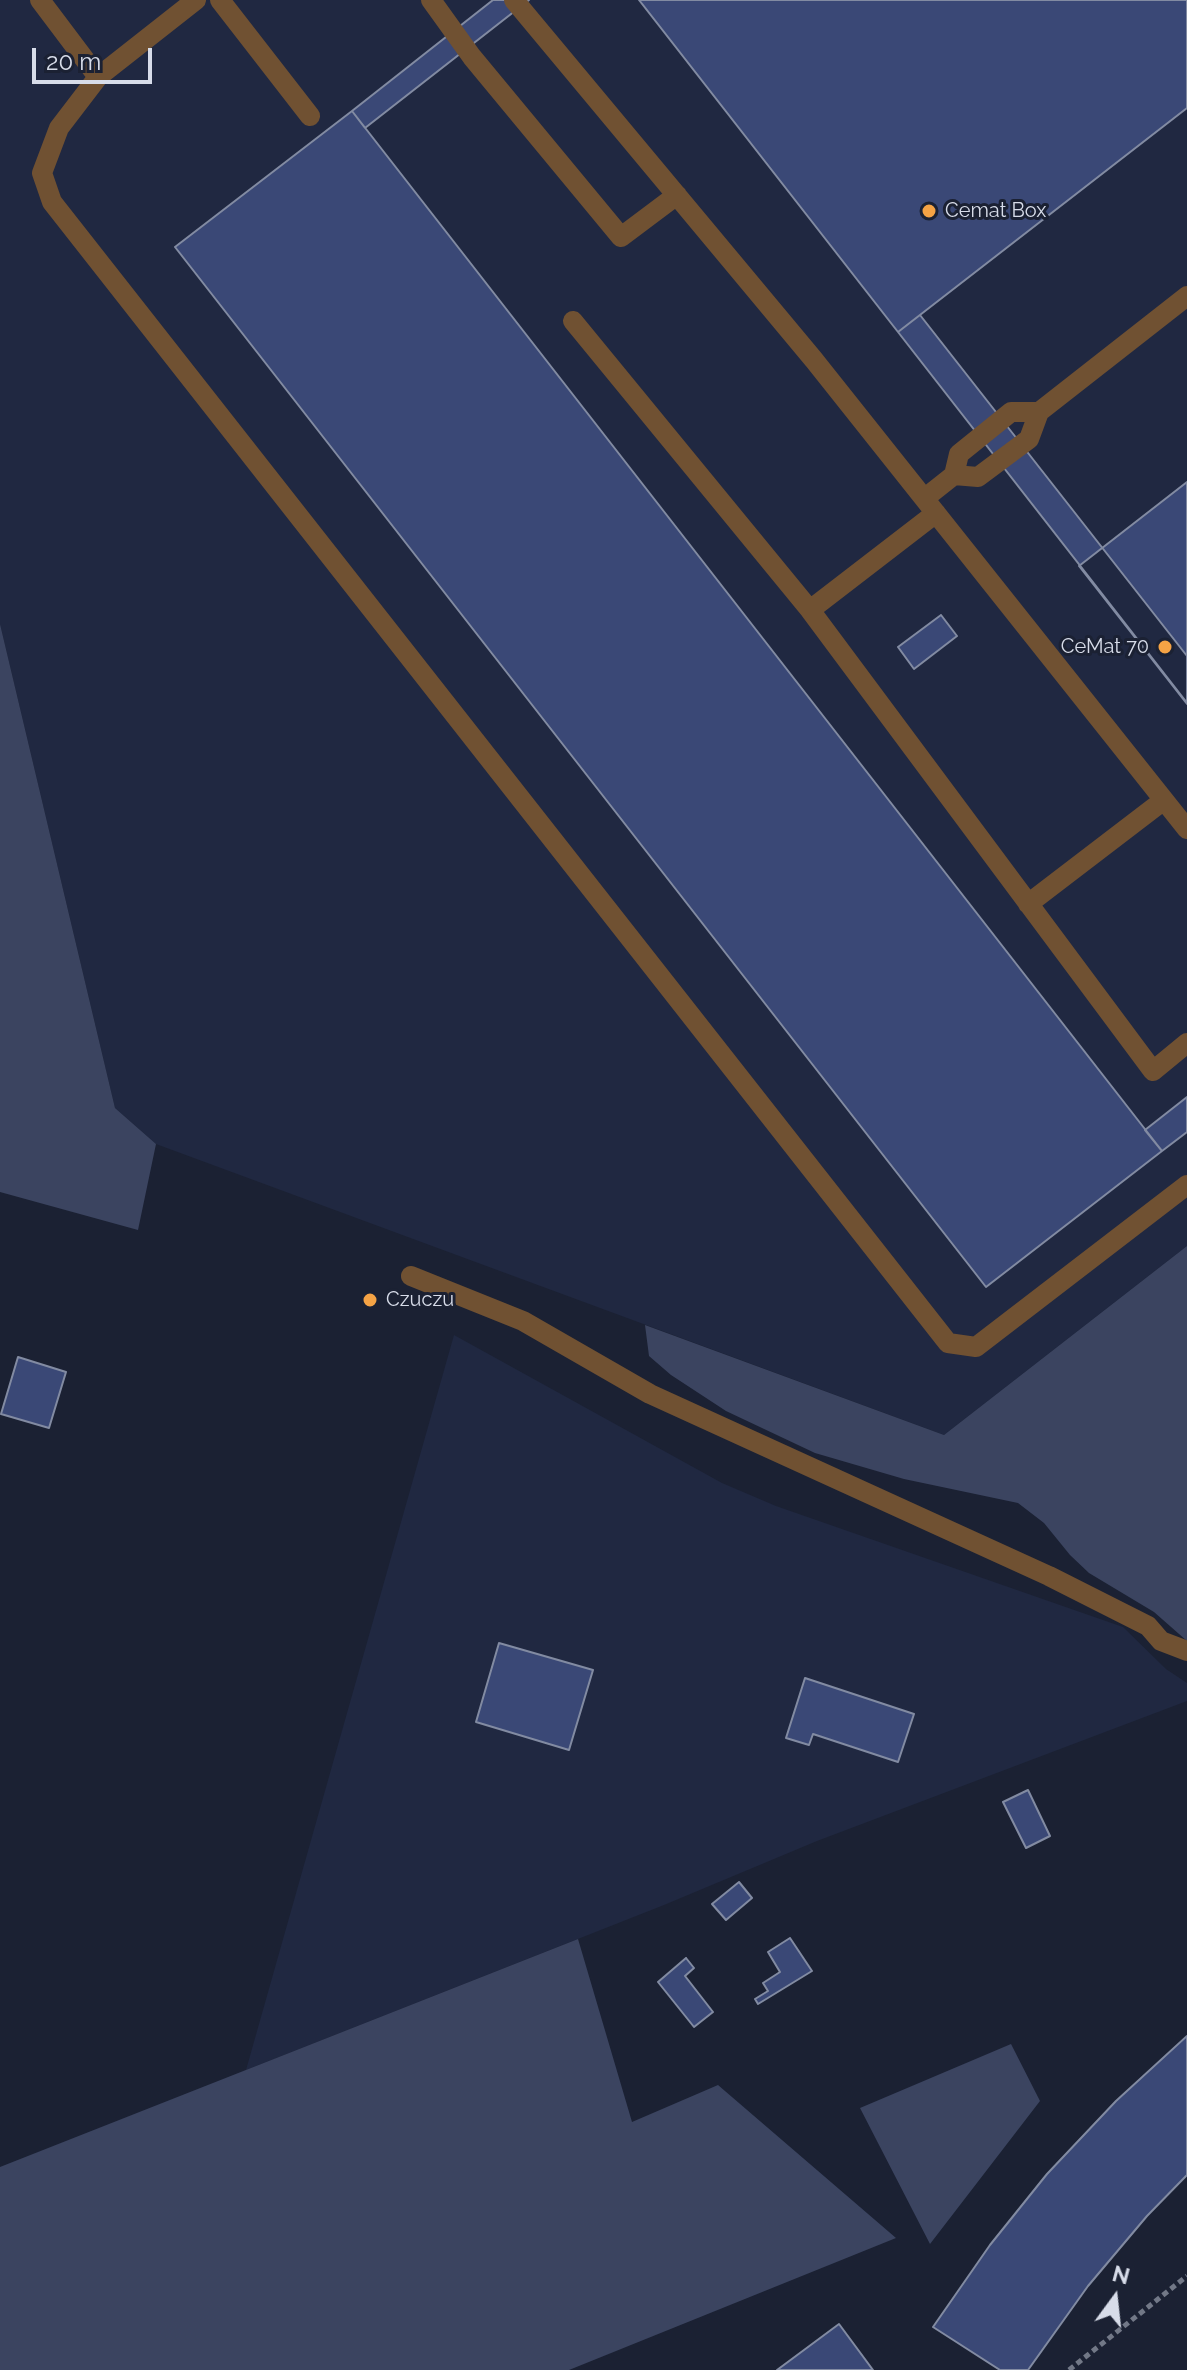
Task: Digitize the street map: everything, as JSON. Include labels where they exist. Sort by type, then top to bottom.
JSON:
[{"type":"lane","points":[[40,0],[98,77]]},
{"type":"lane","points":[[196,0],[98,77],[59,128],[42,173],[52,202],[948,1343],[976,1347],[1187,1185]]},
{"type":"lane","points":[[220,0],[310,116]]},
{"type":"lane","points":[[431,0],[472,57],[621,237],[677,195]]},
{"type":"lane","points":[[514,0],[814,360],[1187,829]]},
{"type":"lane","points":[[954,475],[978,477],[1029,439],[1039,412],[1187,296]]},
{"type":"lane","points":[[573,321],[810,610],[1153,1071],[1187,1043]]},
{"type":"lane","points":[[810,610],[931,505],[954,475],[959,454],[1011,412],[1039,412]]},
{"type":"lane","points":[[1028,904],[1164,800]]},
{"type":"lane","points":[[411,1276],[523,1321],[650,1394],[1049,1576],[1148,1626],[1161,1641],[1187,1651]]},
{"type":"path","points":[[1069,2370],[1187,2276]]},
{"type":"shaded area","points":[[0,0],[1187,0],[1187,1246],[944,1435],[156,1144],[115,1108],[0,624]]},
{"type":"shaded area","points":[[0,624],[115,1108],[156,1144],[138,1230],[0,1192]]},
{"type":"shaded area","points":[[1187,1246],[1187,1641],[1154,1612],[1089,1573],[1044,1523],[1018,1503],[904,1479],[815,1453],[726,1411],[671,1375],[649,1356],[645,1325],[944,1435]]},
{"type":"shaded area","points":[[454,1335],[722,1483],[776,1506],[1123,1627],[1166,1669],[1187,1683],[1187,1701],[817,1841],[664,1905],[246,2070]]},
{"type":"shaded area","points":[[578,1939],[632,2122],[718,2085],[896,2238],[569,2370],[0,2370],[0,2167]]},
{"type":"shaded area","points":[[1011,2044],[1040,2101],[930,2244],[860,2108]]},
{"type":"building","points":[[493,0],[529,0],[365,128],[352,111]]},
{"type":"building","name":"Cemat Box","points":[[639,0],[1187,0],[1187,108],[898,332]]},
{"type":"building","points":[[352,111],[1162,1151],[986,1287],[175,247]]},
{"type":"building","points":[[920,315],[1187,656],[1187,703],[898,332]]},
{"type":"building","name":"CeMat 70","points":[[1187,482],[1187,704],[1079,566]]},
{"type":"building","points":[[941,615],[957,636],[914,669],[898,647]]},
{"type":"building","points":[[1187,1097],[1187,1132],[1162,1151],[1145,1130]]},
{"type":"building","points":[[18,1357],[66,1372],[49,1428],[1,1414]]},
{"type":"building","points":[[499,1643],[593,1670],[569,1750],[476,1722]]},
{"type":"building","points":[[805,1678],[914,1714],[898,1762],[813,1734],[809,1745],[786,1738]]},
{"type":"building","points":[[1028,1790],[1050,1836],[1026,1848],[1003,1802]]},
{"type":"building","points":[[739,1882],[752,1898],[726,1920],[712,1904]]},
{"type":"building","points":[[790,1938],[812,1971],[758,2004],[755,1999],[768,1991],[763,1983],[780,1972],[768,1952]]},
{"type":"building","points":[[686,1958],[694,1968],[685,1976],[713,2012],[694,2027],[658,1982]]},
{"type":"building","points":[[1187,2036],[1187,2175],[1147,2216],[1088,2286],[1028,2370],[1000,2370],[933,2327],[990,2245],[1047,2174],[1116,2101]]},
{"type":"building","points":[[839,2324],[873,2370],[777,2370]]},
{"type":"place","name":"Cemat Box","points":[[929,211]]},
{"type":"place","name":"CeMat 70","points":[[1165,647]]},
{"type":"place","name":"Czuczu","points":[[370,1300]]}]
